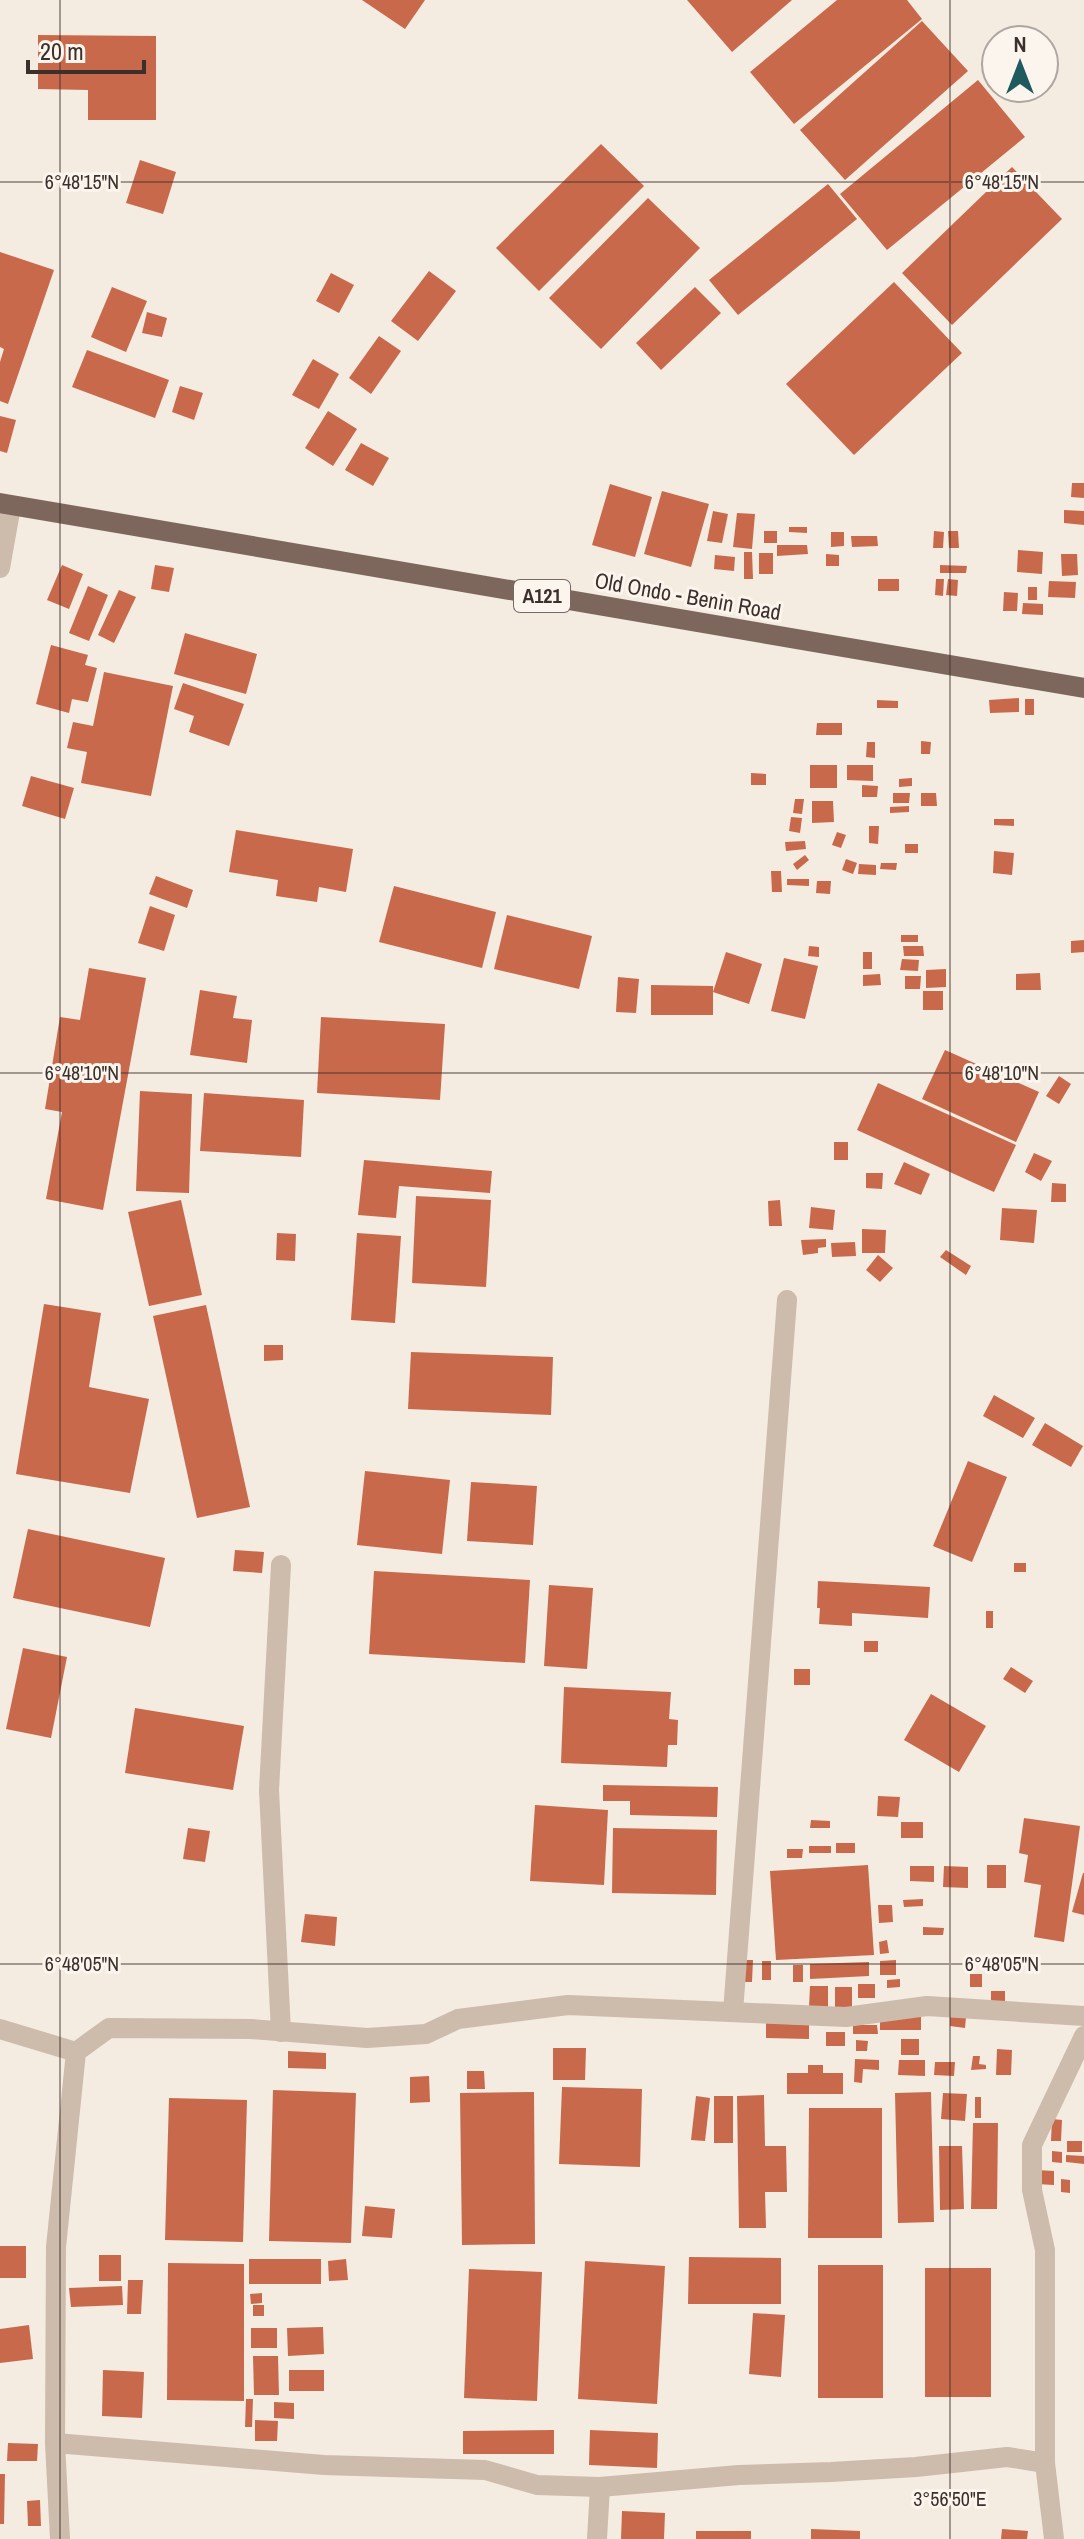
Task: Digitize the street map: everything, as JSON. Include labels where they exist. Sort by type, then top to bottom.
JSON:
[{"type":"main road","name":"Old Ondo - Benin Road","points":[[5,504],[1084,688]]},
{"type":"street","points":[[0,568],[5,504]]},
{"type":"street","points":[[733,2012],[787,1300]]},
{"type":"street","points":[[281,1565],[269,1790],[281,2032]]},
{"type":"street","points":[[60,2539],[55,2443],[56,2247],[76,2052],[109,2028],[251,2029],[367,2038],[426,2034],[458,2019],[568,2005],[846,2017],[927,2006],[1084,2016]]},
{"type":"street","points":[[0,2029],[76,2052]]},
{"type":"street","points":[[1054,2539],[1045,2463],[1045,2250],[1032,2190],[1032,2145],[1084,2036]]},
{"type":"street","points":[[55,2443],[324,2465],[485,2470],[537,2485],[600,2487],[739,2475],[916,2467],[1007,2457],[1045,2463]]},
{"type":"street","points":[[597,2539],[600,2487]]},
{"type":"building","points":[[362,0],[425,0],[405,29]]},
{"type":"building","points":[[687,0],[792,0],[732,52]]},
{"type":"building","points":[[837,0],[907,0],[922,19],[794,124],[750,72]]},
{"type":"building","points":[[922,21],[968,71],[845,180],[800,130]]},
{"type":"building","points":[[38,35],[156,36],[156,120],[88,120],[88,90],[38,89]]},
{"type":"building","points":[[978,80],[980,104],[998,104],[1025,137],[887,250],[840,194]]},
{"type":"building","points":[[601,144],[644,186],[539,291],[496,248]]},
{"type":"building","points":[[140,160],[176,172],[163,214],[126,203]]},
{"type":"building","points":[[1012,167],[1062,219],[952,325],[902,273]]},
{"type":"building","points":[[828,184],[857,219],[738,315],[709,280]]},
{"type":"building","points":[[648,198],[700,248],[601,349],[549,298]]},
{"type":"building","points":[[0,252],[54,270],[8,404],[0,401],[0,362],[4,349],[0,347]]},
{"type":"building","points":[[429,271],[456,291],[418,341],[391,321]]},
{"type":"building","points":[[331,273],[354,285],[339,313],[316,301]]},
{"type":"building","points":[[894,282],[962,353],[854,455],[786,384]]},
{"type":"building","points":[[112,287],[147,301],[126,352],[91,337]]},
{"type":"building","points":[[695,287],[721,313],[661,370],[636,343]]},
{"type":"building","points":[[147,312],[167,318],[162,337],[142,333]]},
{"type":"building","points":[[379,336],[401,351],[371,394],[349,378]]},
{"type":"building","points":[[87,350],[169,380],[155,418],[72,387]]},
{"type":"building","points":[[313,359],[339,374],[319,409],[292,395]]},
{"type":"building","points":[[180,386],[203,393],[194,420],[172,412]]},
{"type":"building","points":[[328,411],[357,429],[333,466],[305,448]]},
{"type":"building","points":[[0,416],[16,420],[7,453],[0,451]]},
{"type":"building","points":[[361,443],[389,458],[373,486],[345,470]]},
{"type":"building","points":[[1072,483],[1084,483],[1084,498],[1071,497]]},
{"type":"building","points":[[610,484],[652,497],[635,557],[592,545]]},
{"type":"building","points":[[662,491],[709,504],[691,567],[644,554]]},
{"type":"building","points":[[1064,510],[1084,511],[1084,525],[1064,523]]},
{"type":"building","points":[[713,511],[728,514],[722,543],[707,541]]},
{"type":"building","points":[[737,513],[755,514],[752,549],[733,547]]},
{"type":"building","points":[[789,527],[807,527],[807,533],[789,532]]},
{"type":"building","points":[[764,531],[777,531],[777,543],[764,543]]},
{"type":"building","points":[[934,531],[944,532],[943,548],[933,548]]},
{"type":"building","points":[[948,531],[958,531],[959,548],[949,548]]},
{"type":"building","points":[[831,532],[844,532],[844,546],[831,547]]},
{"type":"building","points":[[851,536],[877,536],[878,546],[852,547]]},
{"type":"building","points":[[777,545],[807,545],[808,554],[777,556]]},
{"type":"building","points":[[1018,550],[1043,552],[1042,574],[1017,572]]},
{"type":"building","points":[[744,552],[752,552],[753,579],[744,579]]},
{"type":"building","points":[[759,553],[773,553],[773,574],[759,574]]},
{"type":"building","points":[[826,554],[839,555],[839,566],[826,566]]},
{"type":"building","points":[[1061,554],[1077,554],[1078,575],[1062,576]]},
{"type":"building","points":[[715,555],[735,557],[734,571],[714,569]]},
{"type":"building","points":[[62,565],[83,574],[69,609],[47,600]]},
{"type":"building","points":[[155,565],[174,568],[169,592],[151,589]]},
{"type":"building","points":[[940,565],[967,566],[966,573],[940,573]]},
{"type":"building","points":[[878,579],[899,579],[899,591],[878,591]]},
{"type":"building","points":[[936,579],[944,579],[943,596],[935,595]]},
{"type":"building","points":[[948,579],[958,580],[957,596],[946,595]]},
{"type":"building","points":[[1049,581],[1076,582],[1075,598],[1048,597]]},
{"type":"building","points":[[88,586],[108,595],[89,641],[69,633]]},
{"type":"building","points":[[1028,587],[1037,587],[1037,600],[1028,600]]},
{"type":"building","points":[[119,590],[136,597],[114,643],[98,635]]},
{"type":"building","points":[[1004,592],[1018,593],[1017,611],[1003,611]]},
{"type":"building","points":[[1023,603],[1043,604],[1043,615],[1022,614]]},
{"type":"building","points":[[185,633],[257,654],[246,694],[174,674]]},
{"type":"building","points":[[51,645],[88,655],[85,665],[97,668],[88,702],[72,699],[69,713],[36,704]]},
{"type":"building","points":[[104,672],[173,686],[151,796],[81,783],[87,752],[67,748],[73,722],[93,726]]},
{"type":"building","points":[[183,683],[244,704],[229,746],[189,732],[194,716],[174,709]]},
{"type":"building","points":[[1019,698],[1019,712],[990,713],[989,700]]},
{"type":"building","points":[[1025,699],[1034,699],[1034,715],[1025,715]]},
{"type":"building","points":[[877,700],[898,701],[898,708],[877,708]]},
{"type":"building","points":[[817,723],[842,723],[842,735],[816,735]]},
{"type":"building","points":[[921,741],[931,742],[930,754],[921,754]]},
{"type":"building","points":[[867,742],[875,742],[875,758],[866,757]]},
{"type":"building","points":[[810,765],[837,765],[837,788],[810,788]]},
{"type":"building","points":[[847,765],[873,765],[873,781],[847,780]]},
{"type":"building","points":[[751,773],[766,774],[766,785],[751,785]]},
{"type":"building","points":[[31,776],[74,788],[65,819],[22,806]]},
{"type":"building","points":[[912,778],[912,786],[899,787],[899,779]]},
{"type":"building","points":[[862,785],[878,786],[877,797],[862,797]]},
{"type":"building","points":[[893,793],[910,793],[909,803],[893,803]]},
{"type":"building","points":[[921,793],[936,793],[937,806],[921,806]]},
{"type":"building","points":[[795,799],[804,799],[802,814],[793,813]]},
{"type":"building","points":[[812,801],[833,801],[834,822],[812,823]]},
{"type":"building","points":[[909,806],[909,812],[890,813],[890,807]]},
{"type":"building","points":[[791,817],[802,818],[800,833],[789,831]]},
{"type":"building","points":[[994,819],[1014,819],[1014,826],[994,825]]},
{"type":"building","points":[[869,826],[879,826],[878,844],[869,843]]},
{"type":"building","points":[[236,830],[353,849],[346,892],[319,887],[317,902],[276,896],[278,880],[229,872]]},
{"type":"building","points":[[837,832],[846,835],[841,848],[832,845]]},
{"type":"building","points":[[805,841],[806,849],[786,851],[785,842]]},
{"type":"building","points":[[905,844],[918,844],[918,853],[905,853]]},
{"type":"building","points":[[994,851],[1014,853],[1012,875],[993,873]]},
{"type":"building","points":[[805,855],[809,860],[797,870],[793,864]]},
{"type":"building","points":[[846,859],[857,863],[853,874],[842,870]]},
{"type":"building","points":[[881,863],[897,863],[896,870],[880,869]]},
{"type":"building","points":[[859,864],[876,865],[876,875],[858,874]]},
{"type":"building","points":[[771,871],[781,871],[782,892],[772,892]]},
{"type":"building","points":[[156,876],[193,890],[187,908],[149,894]]},
{"type":"building","points":[[787,879],[809,879],[809,886],[787,885]]},
{"type":"building","points":[[817,881],[831,881],[830,894],[816,893]]},
{"type":"building","points":[[394,886],[496,912],[482,968],[379,942]]},
{"type":"building","points":[[150,906],[175,915],[164,951],[138,943]]},
{"type":"building","points":[[507,915],[592,936],[579,989],[494,969]]},
{"type":"building","points":[[901,935],[918,935],[918,942],[901,942]]},
{"type":"building","points":[[1084,940],[1084,952],[1071,953],[1071,941]]},
{"type":"building","points":[[809,946],[819,947],[819,957],[808,956]]},
{"type":"building","points":[[903,946],[923,946],[924,956],[904,956]]},
{"type":"building","points":[[726,952],[762,964],[749,1004],[713,992]]},
{"type":"building","points":[[863,952],[872,952],[872,969],[863,969]]},
{"type":"building","points":[[784,958],[818,966],[805,1019],[771,1011]]},
{"type":"building","points":[[902,959],[919,960],[918,971],[900,970]]},
{"type":"building","points":[[89,968],[146,978],[103,1210],[46,1199],[62,1112],[45,1109],[60,1017],[80,1020]]},
{"type":"building","points":[[946,969],[946,987],[926,988],[926,970]]},
{"type":"building","points":[[1040,973],[1041,990],[1016,990],[1016,974]]},
{"type":"building","points":[[880,974],[881,985],[863,986],[863,975]]},
{"type":"building","points":[[905,976],[921,976],[920,989],[905,989]]},
{"type":"building","points":[[618,977],[639,979],[636,1013],[616,1012]]},
{"type":"building","points":[[651,985],[713,986],[713,1015],[651,1015]]},
{"type":"building","points":[[200,990],[237,996],[233,1018],[252,1020],[247,1063],[190,1055]]},
{"type":"building","points":[[923,991],[943,991],[943,1010],[923,1010]]},
{"type":"building","points":[[321,1017],[445,1024],[440,1100],[317,1093]]},
{"type":"building","points":[[945,1050],[1039,1092],[1016,1142],[922,1099]]},
{"type":"building","points":[[1059,1076],[1071,1084],[1059,1104],[1046,1096]]},
{"type":"building","points":[[878,1083],[1016,1145],[994,1192],[857,1130]]},
{"type":"building","points":[[140,1091],[192,1094],[189,1193],[136,1191]]},
{"type":"building","points":[[204,1093],[304,1100],[301,1157],[200,1151]]},
{"type":"building","points":[[834,1142],[848,1142],[848,1160],[834,1160]]},
{"type":"building","points":[[1034,1153],[1052,1161],[1041,1181],[1025,1172]]},
{"type":"building","points":[[364,1160],[492,1171],[490,1193],[399,1186],[396,1218],[358,1215]]},
{"type":"building","points":[[904,1162],[930,1174],[921,1195],[894,1184]]},
{"type":"building","points":[[866,1173],[883,1173],[882,1189],[866,1188]]},
{"type":"building","points":[[1052,1183],[1066,1184],[1066,1202],[1051,1202]]},
{"type":"building","points":[[416,1196],[491,1200],[486,1287],[412,1283]]},
{"type":"building","points":[[181,1200],[202,1295],[149,1306],[128,1212]]},
{"type":"building","points":[[780,1200],[782,1226],[769,1226],[768,1201]]},
{"type":"building","points":[[811,1207],[835,1210],[833,1230],[809,1228]]},
{"type":"building","points":[[1002,1208],[1037,1210],[1034,1243],[1000,1240]]},
{"type":"building","points":[[862,1229],[886,1230],[885,1253],[862,1253]]},
{"type":"building","points":[[277,1233],[296,1234],[295,1261],[276,1260]]},
{"type":"building","points":[[357,1233],[401,1236],[395,1323],[351,1320]]},
{"type":"building","points":[[826,1239],[826,1247],[818,1248],[818,1253],[803,1255],[801,1240]]},
{"type":"building","points":[[855,1242],[856,1256],[832,1257],[831,1243]]},
{"type":"building","points":[[946,1250],[971,1266],[966,1275],[940,1257]]},
{"type":"building","points":[[878,1255],[893,1268],[880,1282],[866,1270]]},
{"type":"building","points":[[44,1304],[101,1313],[89,1387],[149,1399],[130,1493],[16,1474]]},
{"type":"building","points":[[206,1305],[250,1507],[197,1518],[153,1316]]},
{"type":"building","points":[[264,1345],[283,1345],[283,1360],[264,1361]]},
{"type":"building","points":[[411,1352],[553,1357],[551,1415],[408,1409]]},
{"type":"building","points":[[994,1395],[1035,1418],[1023,1438],[983,1416]]},
{"type":"building","points":[[1045,1423],[1083,1446],[1071,1467],[1032,1445]]},
{"type":"building","points":[[968,1461],[1007,1477],[972,1562],[933,1546]]},
{"type":"building","points":[[365,1471],[450,1480],[442,1554],[357,1545]]},
{"type":"building","points":[[471,1482],[537,1486],[533,1545],[467,1541]]},
{"type":"building","points":[[28,1529],[165,1558],[150,1627],[13,1598]]},
{"type":"building","points":[[235,1550],[264,1552],[262,1573],[233,1571]]},
{"type":"building","points":[[1014,1563],[1026,1563],[1026,1572],[1014,1572]]},
{"type":"building","points":[[374,1571],[530,1580],[525,1663],[369,1654]]},
{"type":"building","points":[[818,1581],[930,1587],[928,1618],[852,1613],[852,1626],[819,1624]]},
{"type":"building","points":[[549,1585],[593,1588],[587,1669],[544,1666]]},
{"type":"building","points":[[986,1611],[993,1611],[993,1628],[986,1628]]},
{"type":"building","points":[[864,1641],[878,1641],[878,1652],[864,1652]]},
{"type":"building","points":[[23,1648],[67,1657],[51,1738],[6,1729]]},
{"type":"building","points":[[1011,1667],[1033,1681],[1025,1693],[1003,1679]]},
{"type":"building","points":[[794,1669],[810,1669],[810,1685],[794,1685]]},
{"type":"building","points":[[564,1687],[671,1692],[669,1719],[678,1720],[677,1745],[668,1745],[667,1767],[561,1763]]},
{"type":"building","points":[[931,1694],[986,1726],[959,1772],[904,1740]]},
{"type":"building","points":[[135,1708],[244,1726],[233,1790],[125,1773]]},
{"type":"building","points":[[603,1785],[718,1787],[717,1817],[630,1815],[630,1801],[603,1801]]},
{"type":"building","points":[[878,1796],[900,1797],[898,1817],[877,1816]]},
{"type":"building","points":[[535,1805],[608,1810],[604,1885],[530,1881]]},
{"type":"building","points":[[1024,1818],[1080,1826],[1064,1942],[1034,1937],[1041,1885],[1024,1882],[1028,1855],[1019,1853]]},
{"type":"building","points":[[811,1820],[830,1821],[830,1828],[810,1828]]},
{"type":"building","points":[[901,1822],[923,1822],[923,1838],[901,1838]]},
{"type":"building","points":[[188,1828],[210,1831],[205,1862],[183,1859]]},
{"type":"building","points":[[613,1828],[717,1830],[716,1895],[612,1893]]},
{"type":"building","points":[[836,1843],[855,1843],[855,1853],[836,1853]]},
{"type":"building","points":[[809,1846],[831,1846],[831,1853],[809,1853]]},
{"type":"building","points":[[787,1849],[803,1849],[802,1858],[787,1858]]},
{"type":"building","points":[[868,1865],[874,1955],[776,1960],[770,1871]]},
{"type":"building","points":[[987,1865],[1006,1865],[1006,1888],[987,1888]]},
{"type":"building","points":[[910,1866],[934,1866],[934,1882],[910,1881]]},
{"type":"building","points":[[944,1866],[968,1867],[968,1888],[943,1887]]},
{"type":"building","points":[[1084,1873],[1084,1915],[1072,1912]]},
{"type":"building","points":[[923,1899],[923,1906],[904,1907],[903,1900]]},
{"type":"building","points":[[878,1905],[892,1905],[893,1922],[879,1923]]},
{"type":"building","points":[[305,1914],[337,1917],[335,1946],[301,1942]]},
{"type":"building","points":[[923,1927],[944,1928],[943,1935],[923,1935]]},
{"type":"building","points":[[887,1940],[889,1953],[880,1954],[879,1942]]},
{"type":"building","points":[[745,1960],[753,1960],[752,1982],[744,1982]]},
{"type":"building","points":[[896,1960],[896,1975],[880,1975],[880,1961]]},
{"type":"building","points":[[762,1961],[771,1961],[771,1980],[762,1980]]},
{"type":"building","points":[[869,1962],[869,1976],[810,1979],[810,1964]]},
{"type":"building","points":[[793,1965],[803,1965],[803,1982],[793,1982]]},
{"type":"building","points":[[970,1974],[982,1974],[982,1987],[970,1987]]},
{"type":"building","points":[[900,1979],[900,1987],[887,1988],[887,1980]]},
{"type":"building","points":[[858,1984],[875,1984],[875,1998],[858,1998]]},
{"type":"building","points":[[810,1986],[828,1986],[828,2008],[809,2008]]},
{"type":"building","points":[[835,1987],[852,1987],[852,2010],[835,2010]]},
{"type":"building","points":[[991,1991],[1005,1991],[1005,2001],[991,2001]]},
{"type":"building","points":[[880,2016],[921,2016],[921,2030],[880,2030]]},
{"type":"building","points":[[950,2016],[966,2017],[965,2028],[950,2026]]},
{"type":"building","points":[[766,2023],[809,2025],[809,2039],[766,2038]]},
{"type":"building","points":[[853,2025],[877,2025],[878,2034],[853,2034]]},
{"type":"building","points":[[826,2032],[845,2032],[845,2046],[826,2046]]},
{"type":"building","points":[[901,2039],[919,2039],[919,2055],[901,2055]]},
{"type":"building","points":[[856,2040],[868,2041],[867,2051],[856,2051]]},
{"type":"building","points":[[553,2048],[586,2048],[585,2080],[553,2080]]},
{"type":"building","points":[[997,2049],[1012,2050],[1011,2075],[996,2075]]},
{"type":"building","points":[[288,2051],[326,2053],[326,2069],[288,2068]]},
{"type":"building","points":[[973,2056],[980,2056],[979,2064],[986,2065],[986,2069],[971,2070]]},
{"type":"building","points":[[855,2059],[879,2060],[879,2070],[863,2069],[862,2083],[854,2082]]},
{"type":"building","points":[[899,2060],[925,2060],[925,2076],[898,2075]]},
{"type":"building","points":[[935,2062],[955,2062],[954,2076],[934,2075]]},
{"type":"building","points":[[808,2065],[823,2065],[823,2073],[843,2073],[843,2094],[787,2094],[787,2073],[808,2073]]},
{"type":"building","points":[[467,2071],[484,2071],[485,2089],[467,2089]]},
{"type":"building","points":[[429,2076],[430,2102],[410,2103],[410,2077]]},
{"type":"building","points":[[562,2087],[642,2089],[640,2167],[559,2164]]},
{"type":"building","points":[[273,2090],[356,2093],[351,2243],[269,2241]]},
{"type":"building","points":[[534,2092],[535,2244],[462,2245],[460,2093]]},
{"type":"building","points":[[931,2092],[934,2222],[898,2223],[895,2093]]},
{"type":"building","points":[[943,2093],[967,2094],[965,2121],[941,2119]]},
{"type":"building","points":[[764,2095],[765,2146],[786,2146],[787,2192],[765,2192],[766,2228],[739,2228],[737,2096]]},
{"type":"building","points":[[696,2096],[710,2098],[705,2141],[691,2140]]},
{"type":"building","points":[[714,2096],[733,2096],[733,2143],[714,2143]]},
{"type":"building","points":[[975,2097],[981,2097],[981,2118],[975,2118]]},
{"type":"building","points":[[169,2098],[247,2100],[243,2242],[165,2240]]},
{"type":"building","points":[[809,2108],[882,2108],[882,2238],[808,2238]]},
{"type":"building","points":[[1052,2119],[1062,2120],[1061,2141],[1051,2141]]},
{"type":"building","points":[[973,2123],[998,2123],[997,2209],[971,2209]]},
{"type":"building","points":[[1067,2141],[1082,2141],[1082,2152],[1067,2152]]},
{"type":"building","points":[[939,2146],[962,2146],[964,2209],[940,2210]]},
{"type":"building","points":[[1052,2151],[1062,2152],[1062,2163],[1052,2162]]},
{"type":"building","points":[[1066,2155],[1084,2156],[1084,2164],[1066,2162]]},
{"type":"building","points":[[1036,2170],[1054,2171],[1054,2185],[1036,2184]]},
{"type":"building","points":[[1061,2179],[1070,2180],[1070,2193],[1061,2192]]},
{"type":"building","points":[[365,2206],[395,2209],[392,2238],[362,2236]]},
{"type":"building","points":[[0,2246],[26,2246],[26,2278],[0,2278]]},
{"type":"building","points":[[99,2255],[121,2255],[121,2281],[99,2281]]},
{"type":"building","points":[[689,2257],[781,2258],[781,2304],[688,2304]]},
{"type":"building","points":[[249,2259],[321,2259],[321,2284],[249,2284]]},
{"type":"building","points":[[346,2259],[348,2280],[329,2281],[328,2261]]},
{"type":"building","points":[[585,2261],[665,2266],[657,2404],[578,2399]]},
{"type":"building","points":[[168,2263],[244,2264],[244,2401],[167,2400]]},
{"type":"building","points":[[818,2265],[883,2265],[883,2398],[818,2398]]},
{"type":"building","points":[[925,2268],[991,2268],[991,2397],[925,2397]]},
{"type":"building","points":[[469,2269],[542,2272],[537,2401],[464,2398]]},
{"type":"building","points":[[128,2280],[143,2280],[141,2314],[127,2314]]},
{"type":"building","points":[[122,2286],[123,2305],[71,2307],[69,2288]]},
{"type":"building","points":[[262,2293],[262,2303],[251,2304],[250,2294]]},
{"type":"building","points":[[253,2305],[264,2305],[264,2316],[253,2316]]},
{"type":"building","points":[[753,2313],[785,2315],[781,2377],[749,2374]]},
{"type":"building","points":[[29,2325],[33,2359],[0,2363],[0,2329]]},
{"type":"building","points":[[323,2327],[324,2354],[288,2356],[287,2328]]},
{"type":"building","points":[[251,2328],[277,2328],[277,2348],[251,2348]]},
{"type":"building","points":[[253,2356],[278,2356],[279,2395],[254,2395]]},
{"type":"building","points":[[103,2370],[144,2372],[142,2418],[102,2416]]},
{"type":"building","points":[[289,2370],[324,2370],[324,2391],[289,2391]]},
{"type":"building","points":[[246,2399],[253,2399],[252,2427],[245,2427]]},
{"type":"building","points":[[274,2402],[294,2403],[294,2419],[274,2418]]},
{"type":"building","points":[[255,2420],[278,2421],[277,2441],[255,2441]]},
{"type":"building","points":[[554,2430],[554,2454],[463,2454],[463,2431]]},
{"type":"building","points":[[590,2430],[658,2433],[657,2468],[589,2465]]},
{"type":"building","points":[[8,2443],[38,2444],[37,2461],[7,2461]]},
{"type":"building","points":[[0,2474],[5,2474],[4,2524],[0,2524]]},
{"type":"building","points":[[40,2500],[41,2526],[28,2526],[27,2501]]},
{"type":"building","points":[[622,2511],[665,2513],[664,2539],[621,2539]]},
{"type":"building","points":[[811,2529],[860,2531],[860,2539],[811,2539]]},
{"type":"building","points":[[1002,2529],[1028,2531],[1027,2539],[1001,2539]]},
{"type":"building","points":[[696,2531],[751,2531],[751,2539],[696,2539]]}]
